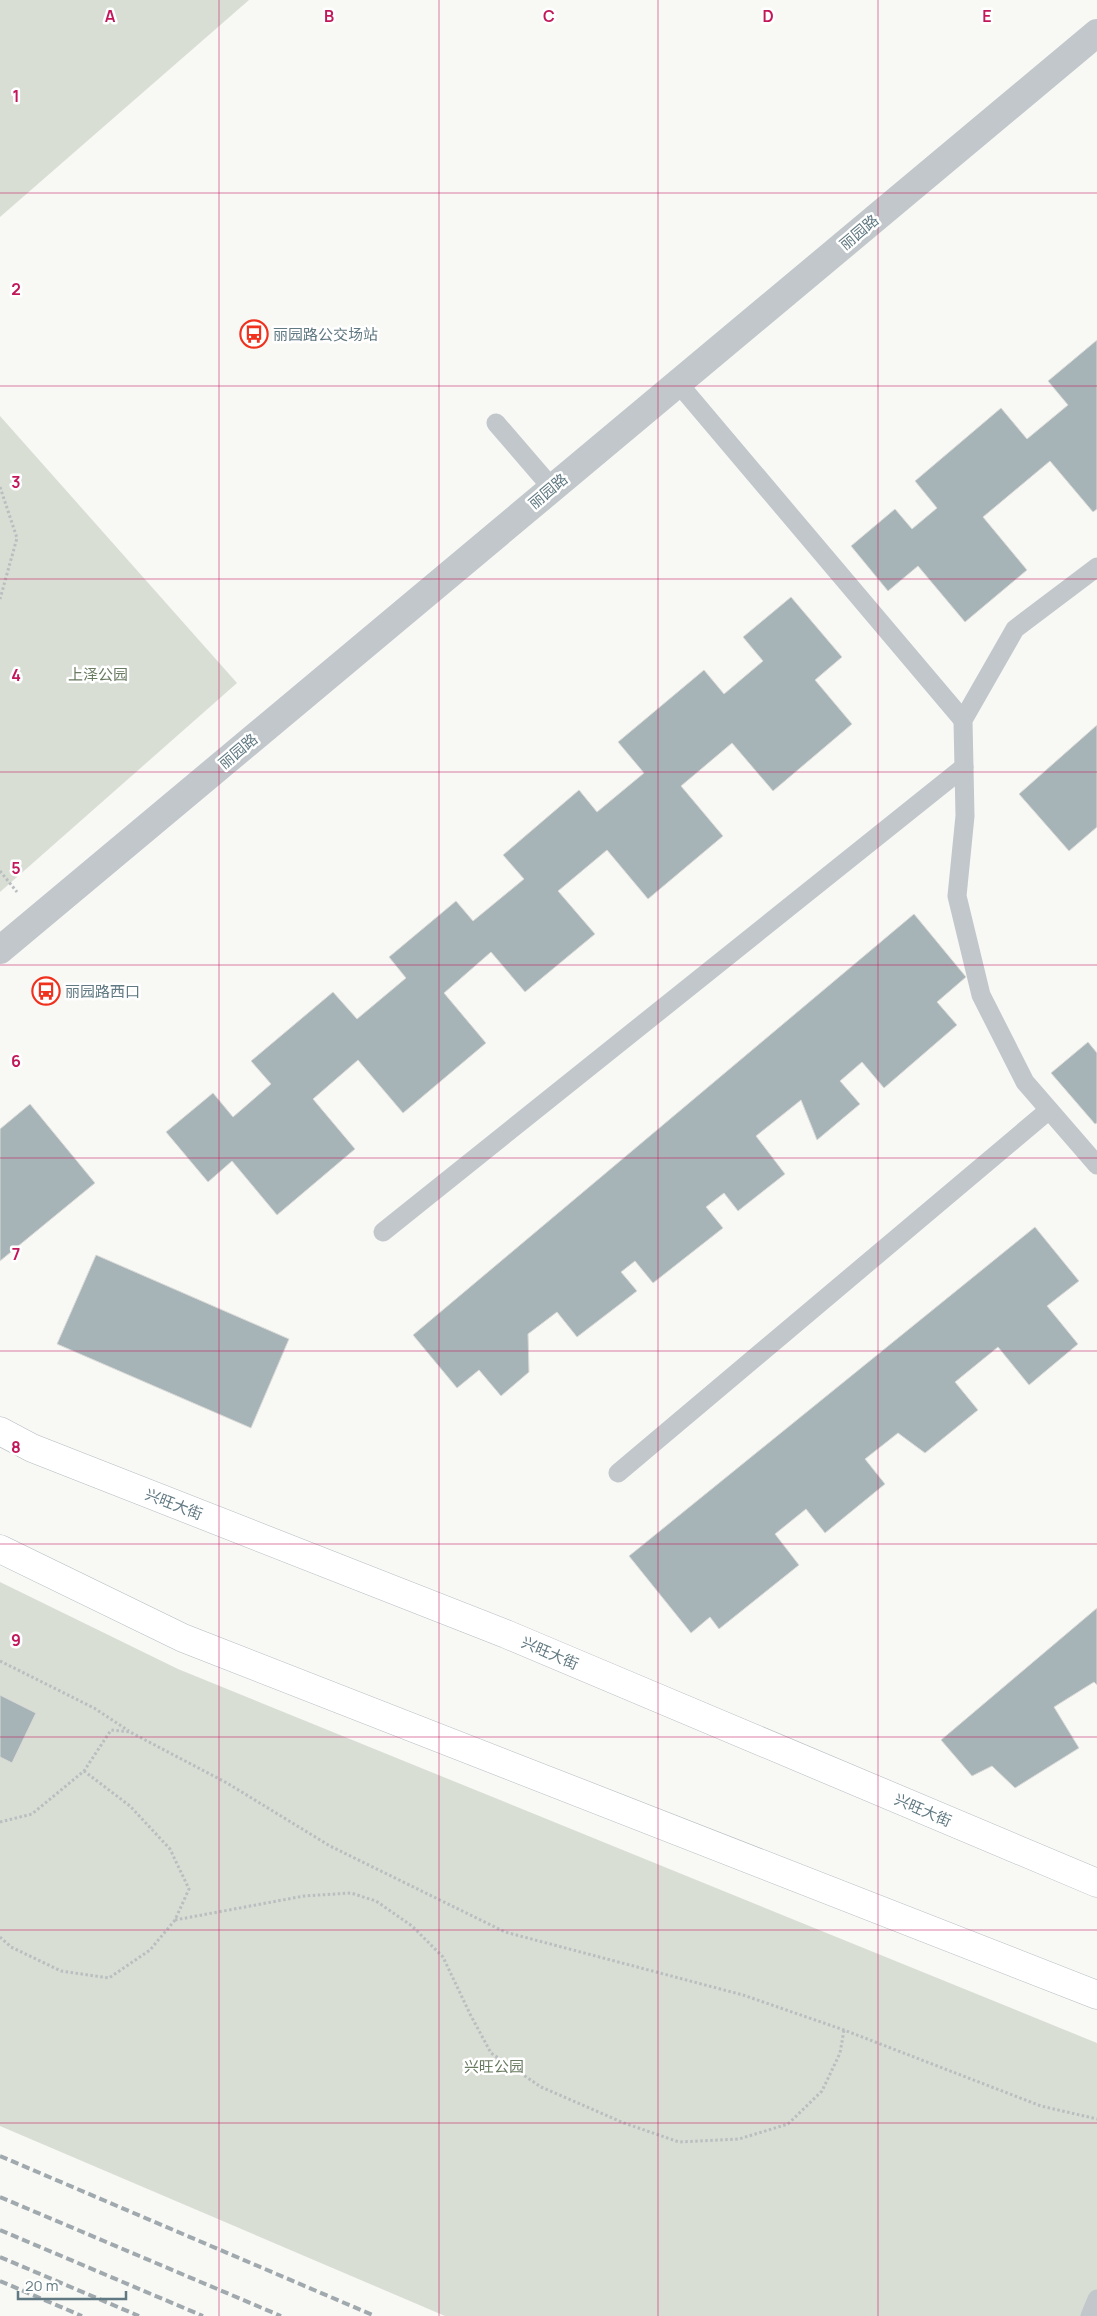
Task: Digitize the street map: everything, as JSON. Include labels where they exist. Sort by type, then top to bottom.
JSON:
[{"type":"main road","name":"兴旺大街","points":[[0,1431],[32,1448],[506,1634],[1097,1883]]},
{"type":"main road","points":[[0,1549],[183,1638],[1097,1995]]},
{"type":"street","name":"丽园路","points":[[0,950],[1097,33]]},
{"type":"lane","points":[[678,383],[963,720]]},
{"type":"lane","points":[[496,423],[552,488]]},
{"type":"lane","points":[[1097,567],[1015,629],[963,720],[965,816],[957,896],[981,996],[1025,1082],[1097,1165]]},
{"type":"lane","points":[[383,1232],[964,767]]},
{"type":"lane","points":[[618,1473],[1049,1110]]},
{"type":"lane","points":[[1090,2316],[1097,2299]]},
{"type":"path","points":[[0,487],[17,538],[0,599]]},
{"type":"path","points":[[0,1661],[94,1708],[130,1732],[227,1783],[330,1846],[505,1932],[743,1996],[844,2030],[1041,2106],[1097,2119]]},
{"type":"path","points":[[0,1822],[32,1814],[84,1771],[111,1730],[130,1732]]},
{"type":"path","points":[[0,1937],[11,1947],[61,1971],[109,1978],[150,1950],[175,1920],[189,1888],[170,1848],[130,1806],[84,1771]]},
{"type":"path","points":[[175,1920],[304,1896],[351,1893],[376,1902],[412,1926],[443,1957],[491,2053],[541,2087],[624,2123],[679,2142],[739,2139],[788,2124],[822,2090],[840,2053],[844,2030]]},
{"type":"green space","points":[[0,0],[249,0],[0,217]]},
{"type":"green space","name":"上泽公园","points":[[0,416],[237,683],[0,892]]},
{"type":"green space","name":"兴旺公园","points":[[0,1582],[178,1669],[1097,2043],[1097,2316],[445,2316],[0,2126]]},
{"type":"building","points":[[1097,340],[1097,509],[1093,512],[1050,461],[983,517],[1027,570],[965,622],[918,566],[888,591],[851,546],[895,509],[912,529],[937,508],[915,481],[1001,408],[1027,439],[1068,405],[1048,381]]},
{"type":"building","points":[[791,597],[842,657],[815,680],[852,724],[773,791],[732,743],[681,786],[723,836],[648,899],[607,850],[558,891],[595,934],[525,992],[491,952],[444,993],[486,1043],[403,1113],[358,1060],[313,1099],[355,1149],[277,1215],[232,1161],[208,1182],[166,1132],[213,1093],[233,1117],[271,1084],[251,1061],[333,992],[357,1019],[406,978],[389,957],[456,901],[473,921],[524,879],[503,855],[579,790],[597,812],[644,773],[618,742],[704,670],[724,694],[763,661],[743,637]]},
{"type":"building","points":[[1097,725],[1097,827],[1069,851],[1019,794]]},
{"type":"building","points":[[914,914],[966,977],[937,1002],[957,1025],[884,1088],[862,1062],[840,1081],[860,1104],[817,1140],[801,1100],[756,1136],[785,1174],[738,1211],[724,1193],[706,1207],[723,1228],[653,1283],[635,1261],[621,1272],[637,1291],[577,1337],[557,1312],[528,1334],[529,1372],[501,1396],[479,1370],[457,1388],[413,1335]]},
{"type":"building","points":[[1088,1042],[1097,1053],[1097,1123],[1095,1124],[1051,1073]]},
{"type":"building","points":[[30,1104],[95,1183],[0,1261],[0,1129]]},
{"type":"building","points":[[1035,1227],[1079,1281],[1047,1306],[1078,1344],[1029,1385],[998,1347],[955,1382],[978,1410],[925,1453],[898,1433],[865,1459],[885,1484],[825,1533],[806,1509],[775,1534],[799,1565],[719,1629],[710,1617],[691,1633],[629,1556]]},
{"type":"building","points":[[96,1255],[289,1339],[251,1428],[57,1344]]},
{"type":"building","points":[[1097,1608],[1097,1685],[1094,1682],[1054,1707],[1079,1748],[1015,1788],[992,1766],[972,1776],[941,1740]]},
{"type":"building","points":[[0,1695],[36,1713],[12,1763],[0,1757]]},
{"type":"railway","points":[[0,2156],[375,2316]]},
{"type":"railway","points":[[0,2197],[281,2316]]},
{"type":"railway","points":[[0,2230],[203,2316]]},
{"type":"railway","points":[[0,2257],[139,2316]]},
{"type":"railway","points":[[0,2281],[82,2316]]},
{"type":"place","name":"丽园路公交场站","points":[[254,334]]},
{"type":"place","name":"丽园路西口","points":[[46,991]]}]
